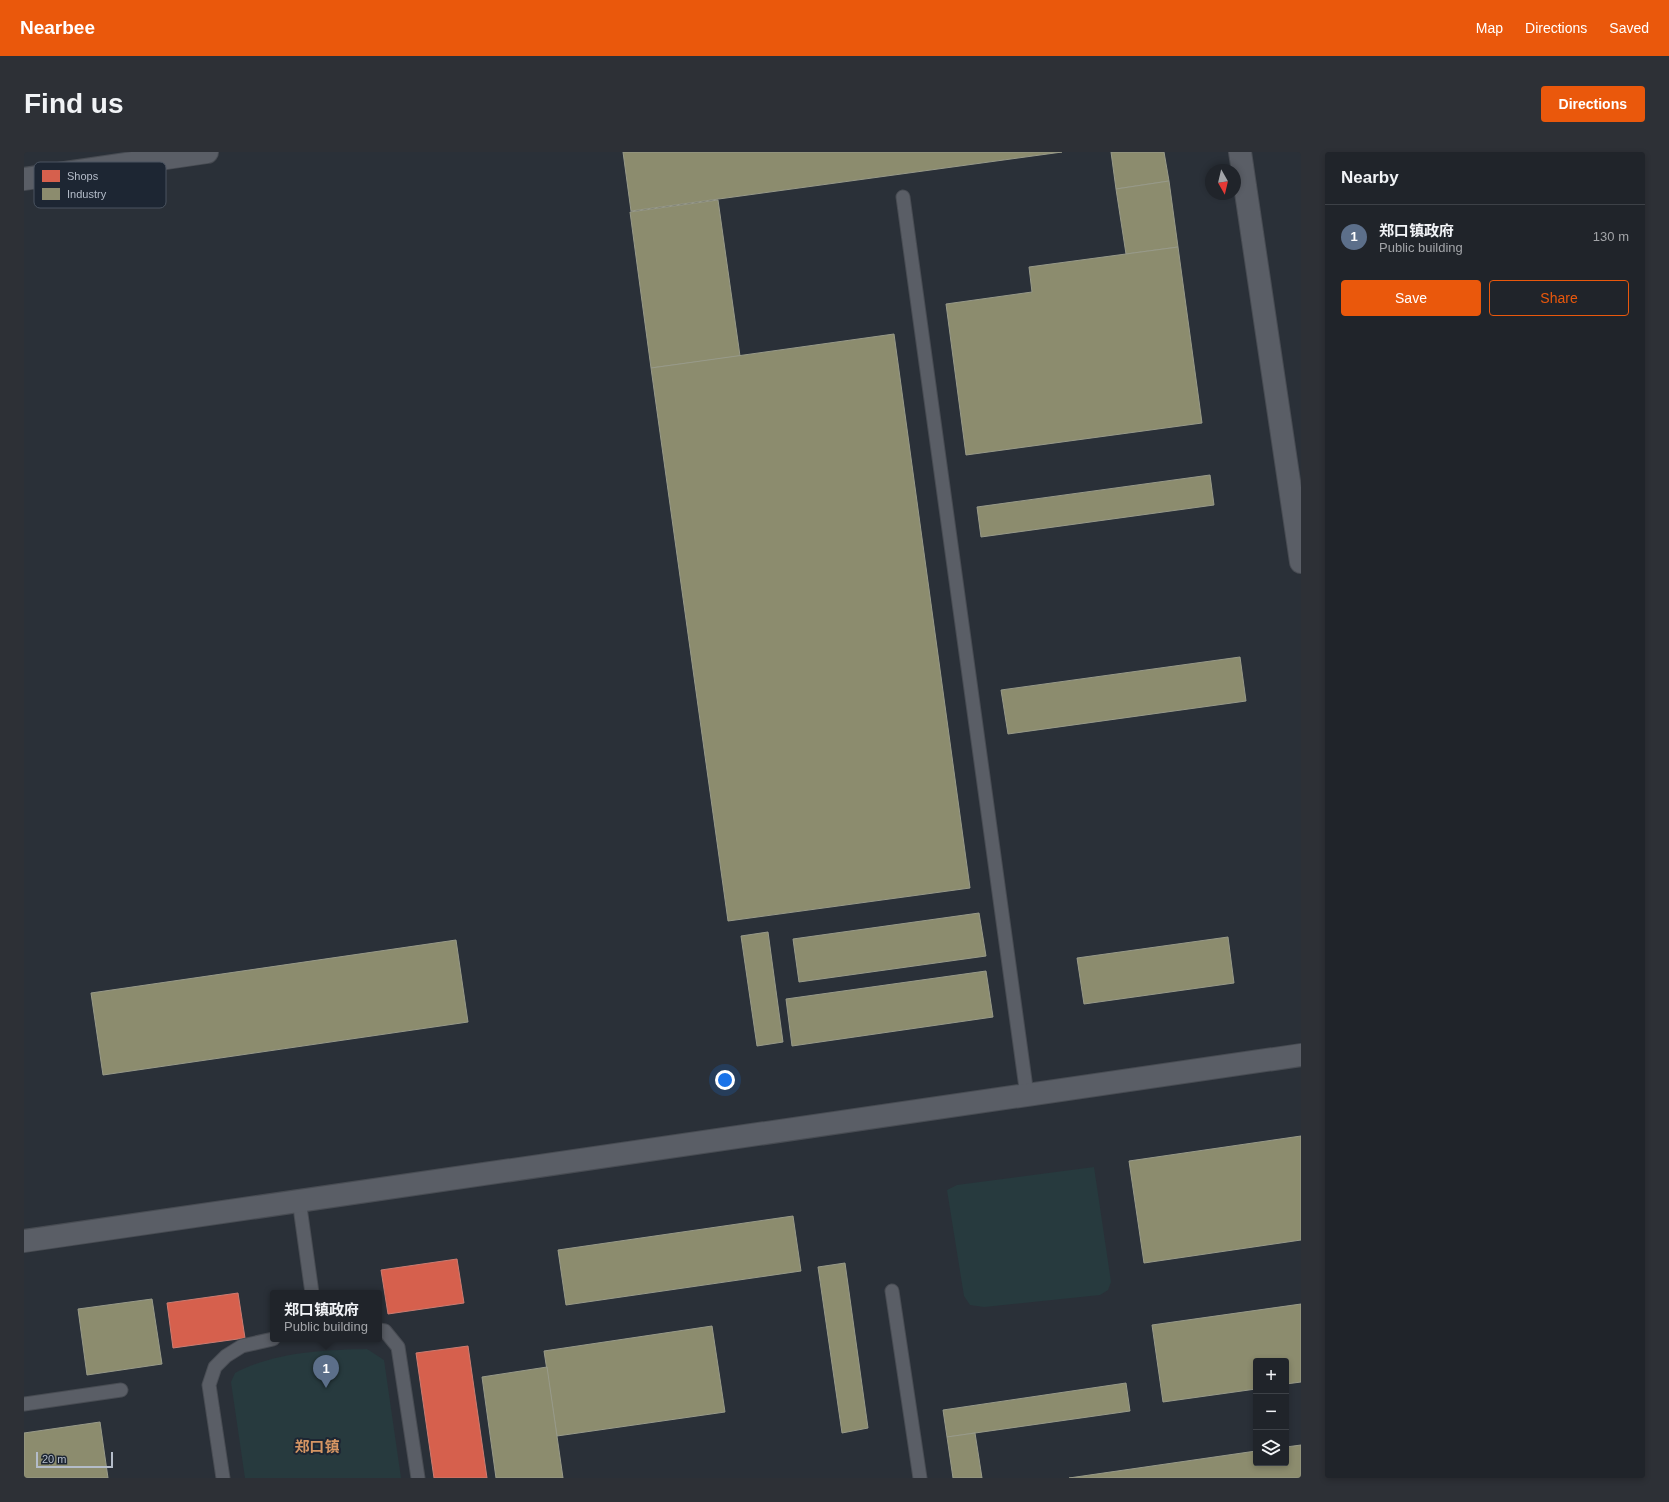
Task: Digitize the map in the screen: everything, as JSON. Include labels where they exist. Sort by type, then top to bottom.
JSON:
[{"type":"street","points":[[139,162],[207,152]]},
{"type":"street","points":[[1240,152],[1301,562]]},
{"type":"street","points":[[24,179],[34,178]]},
{"type":"street","points":[[24,1241],[1301,1055]]},
{"type":"lane","points":[[903,197],[1027,1095]]},
{"type":"lane","points":[[299,1200],[312,1290]]},
{"type":"lane","points":[[892,1291],[920,1478]]},
{"type":"lane","points":[[382,1330],[386,1331],[398,1347],[418,1478]]},
{"type":"lane","points":[[224,1478],[209,1385],[215,1367],[226,1356],[242,1346],[270,1340]]},
{"type":"lane","points":[[24,1404],[121,1390]]},
{"type":"green space","points":[[1094,1167],[1111,1282],[1108,1290],[1100,1295],[984,1307],[970,1305],[964,1296],[947,1190],[957,1185]]},
{"type":"green space","points":[[367,1349],[384,1360],[401,1478],[245,1478],[231,1382],[235,1373],[250,1366],[283,1356],[316,1351]]},
{"type":"building: Shops","points":[[457,1259],[464,1303],[388,1314],[381,1270]]},
{"type":"building: Shops","points":[[238,1293],[245,1338],[173,1348],[167,1303]]},
{"type":"building: Shops","points":[[468,1346],[487,1478],[434,1478],[416,1353]]},
{"type":"building: Industry","points":[[623,152],[1062,152],[631,211]]},
{"type":"building: Industry","points":[[1111,152],[1164,152],[1169,181],[1116,189]]},
{"type":"building: Industry","points":[[1169,181],[1178,247],[1126,254],[1116,189]]},
{"type":"building: Industry","points":[[718,200],[740,356],[651,368],[630,212]]},
{"type":"building: Industry","points":[[1178,247],[1202,423],[966,455],[946,304],[1032,292],[1029,267]]},
{"type":"building: Industry","points":[[894,334],[970,888],[728,921],[651,368]]},
{"type":"building: Industry","points":[[1210,475],[1214,505],[981,537],[977,507]]},
{"type":"building: Industry","points":[[1240,657],[1246,701],[1008,734],[1001,690]]},
{"type":"building: Industry","points":[[979,913],[986,956],[799,982],[793,939]]},
{"type":"building: Industry","points":[[768,932],[783,1042],[757,1046],[741,936]]},
{"type":"building: Industry","points":[[1228,937],[1234,983],[1084,1004],[1077,958]]},
{"type":"building: Industry","points":[[456,940],[468,1022],[103,1075],[91,993]]},
{"type":"building: Industry","points":[[986,971],[993,1017],[792,1046],[786,999]]},
{"type":"building: Industry","points":[[1301,1136],[1301,1240],[1144,1263],[1129,1161]]},
{"type":"building: Industry","points":[[793,1216],[801,1271],[566,1305],[558,1250]]},
{"type":"building: Industry","points":[[845,1263],[868,1428],[842,1433],[818,1267]]},
{"type":"building: Industry","points":[[152,1299],[162,1364],[87,1375],[78,1309]]},
{"type":"building: Industry","points":[[1301,1304],[1301,1382],[1289,1384],[1289,1358],[1253,1358],[1253,1389],[1163,1402],[1152,1325]]},
{"type":"building: Industry","points":[[712,1326],[725,1412],[557,1436],[544,1351]]},
{"type":"building: Industry","points":[[547,1367],[563,1478],[496,1478],[482,1377]]},
{"type":"building: Industry","points":[[1126,1383],[1130,1411],[947,1437],[943,1410]]},
{"type":"building: Industry","points":[[100,1422],[108,1478],[24,1478],[24,1433]]},
{"type":"building: Industry","points":[[975,1433],[982,1478],[953,1478],[947,1437]]},
{"type":"building: Industry","points":[[1301,1445],[1301,1478],[1069,1478],[1253,1451],[1253,1466],[1289,1466],[1289,1447]]},
{"type":"place","name":"郑口镇政府","points":[[326,1388]]},
{"type":"district","name":"郑口镇","points":[[317,1447]]}]
